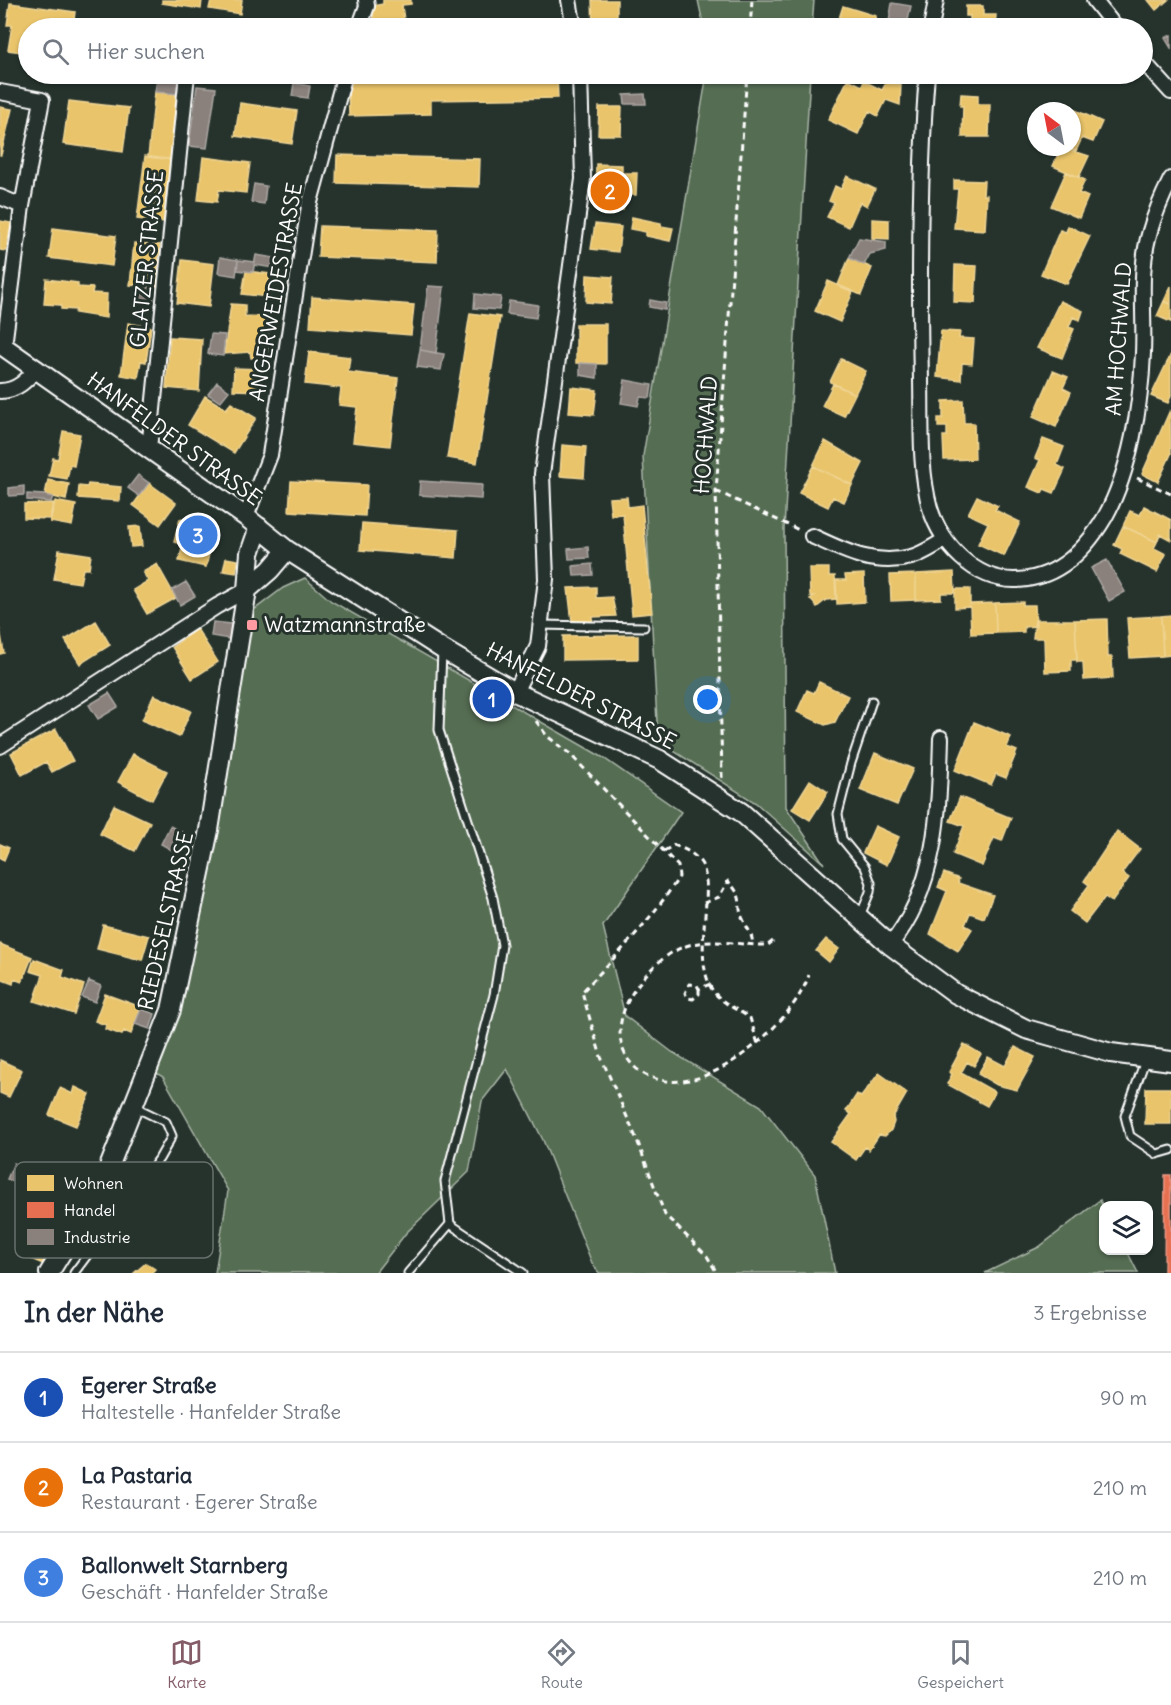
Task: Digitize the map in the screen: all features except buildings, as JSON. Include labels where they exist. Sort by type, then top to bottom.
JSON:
[{"type":"street","points":[[363,18],[367,6],[366,0]]},
{"type":"street","points":[[569,0],[572,18]]},
{"type":"street","points":[[933,18],[936,0]]},
{"type":"street","points":[[1094,0],[1108,18]]},
{"type":"street","points":[[1153,72],[1171,93]]},
{"type":"street","name":"GLATZER STRASSE","points":[[149,449],[186,84]]},
{"type":"street","name":"ANGERWEIDESTRASSE","points":[[252,522],[270,455],[309,206],[342,84]]},
{"type":"street","points":[[515,692],[538,646],[546,579],[542,474],[583,179],[580,84]]},
{"type":"street","name":"AM HOCHWALD","points":[[926,84],[922,157],[920,342],[923,453],[930,509],[945,540],[961,559],[986,573],[1005,580],[1031,580],[1056,570],[1084,549],[1106,516],[1125,472],[1143,355],[1143,278],[1149,232],[1171,179]]},
{"type":"street","points":[[0,92],[42,100],[22,206],[2,345]]},
{"type":"street","points":[[0,197],[22,206]]},
{"type":"street","name":"HANFELDER STRASSE","points":[[2,345],[252,522],[287,550],[442,649],[515,692],[660,760],[741,812],[890,945],[956,994],[1026,1029],[1111,1053],[1171,1061]]},
{"type":"street","points":[[0,391],[10,391],[25,382],[37,368]]},
{"type":"street","name":"RIEDESELSTRASSE","points":[[111,1162],[171,1010],[209,830],[247,590],[252,522]]},
{"type":"street","points":[[812,536],[855,556],[877,561],[912,557],[945,540]]},
{"type":"street","points":[[0,746],[217,606],[247,590],[270,570],[287,550]]},
{"type":"street","points":[[890,945],[916,904],[926,872],[939,813],[941,738]]},
{"type":"street","name":"RIEDESELSTRASSE","points":[[49,1273],[58,1258]]},
{"type":"lane","points":[[540,625],[644,627]]},
{"type":"lane","points":[[408,1273],[450,1224],[445,1181],[494,995],[502,945],[493,898],[440,730],[442,649]]},
{"type":"lane","points":[[859,918],[870,892],[871,883],[865,867],[842,839],[838,814],[851,763],[872,701]]},
{"type":"lane","points":[[1146,1058],[1125,1116],[1130,1136],[1157,1154],[1171,1150]]},
{"type":"lane","points":[[132,1106],[166,1122],[172,1136],[157,1162]]},
{"type":"lane","points":[[450,1224],[523,1273]]},
{"type":"lane","points":[[74,1273],[85,1258]]},
{"type":"path","points":[[751,18],[752,0]]},
{"type":"path","name":"HOCHWALD","points":[[722,800],[716,491],[746,84]]},
{"type":"path","points":[[1125,472],[1171,494]]},
{"type":"path","points":[[716,491],[812,536]]},
{"type":"path","points":[[534,718],[546,736],[570,754],[678,866],[679,877],[635,936],[582,992],[601,1056],[637,1140],[665,1215],[707,1256],[717,1273]]},
{"type":"path","points":[[664,851],[674,844],[690,851],[702,864],[705,903],[704,961],[710,984],[720,999],[750,1018],[758,1044]]},
{"type":"path","points":[[705,903],[719,897],[728,881],[741,899],[741,917],[752,934],[753,945]]},
{"type":"path","points":[[773,940],[768,945],[703,942],[684,946],[655,966],[634,990],[621,1014],[618,1034],[622,1052],[634,1068],[652,1079],[678,1080],[703,1077],[758,1044],[803,994],[809,975]]},
{"type":"path","points":[[689,984],[697,985],[699,989],[699,994],[693,999],[688,998],[685,993],[689,984]]},
{"type":"path","points":[[699,989],[710,984]]},
{"type":"green space","points":[[698,0],[814,0],[813,18],[702,18]]},
{"type":"green space","points":[[705,84],[809,84],[784,529],[786,807],[824,864],[756,803],[658,741],[643,456]]},
{"type":"green space","points":[[305,578],[331,601],[602,757],[681,812],[603,926],[625,1016],[672,1052],[761,1106],[815,1175],[835,1273],[599,1273],[592,1263],[543,1140],[507,1069],[482,1101],[469,1172],[406,1233],[375,1273],[215,1273],[228,1191],[163,1077],[148,1068],[209,830],[242,619],[283,588]]},
{"type":"green space","points":[[1100,1200],[1099,1255],[1129,1255],[1138,1273],[985,1273],[1039,1247]]},
{"type":"place","name":"La Pastaria","points":[[610,191]]},
{"type":"place","name":"Ballonwelt Starnberg","points":[[198,535]]},
{"type":"place","name":"Watzmannstraße","points":[[252,625]]},
{"type":"place","name":"Egerer Straße","points":[[492,699]]}]
